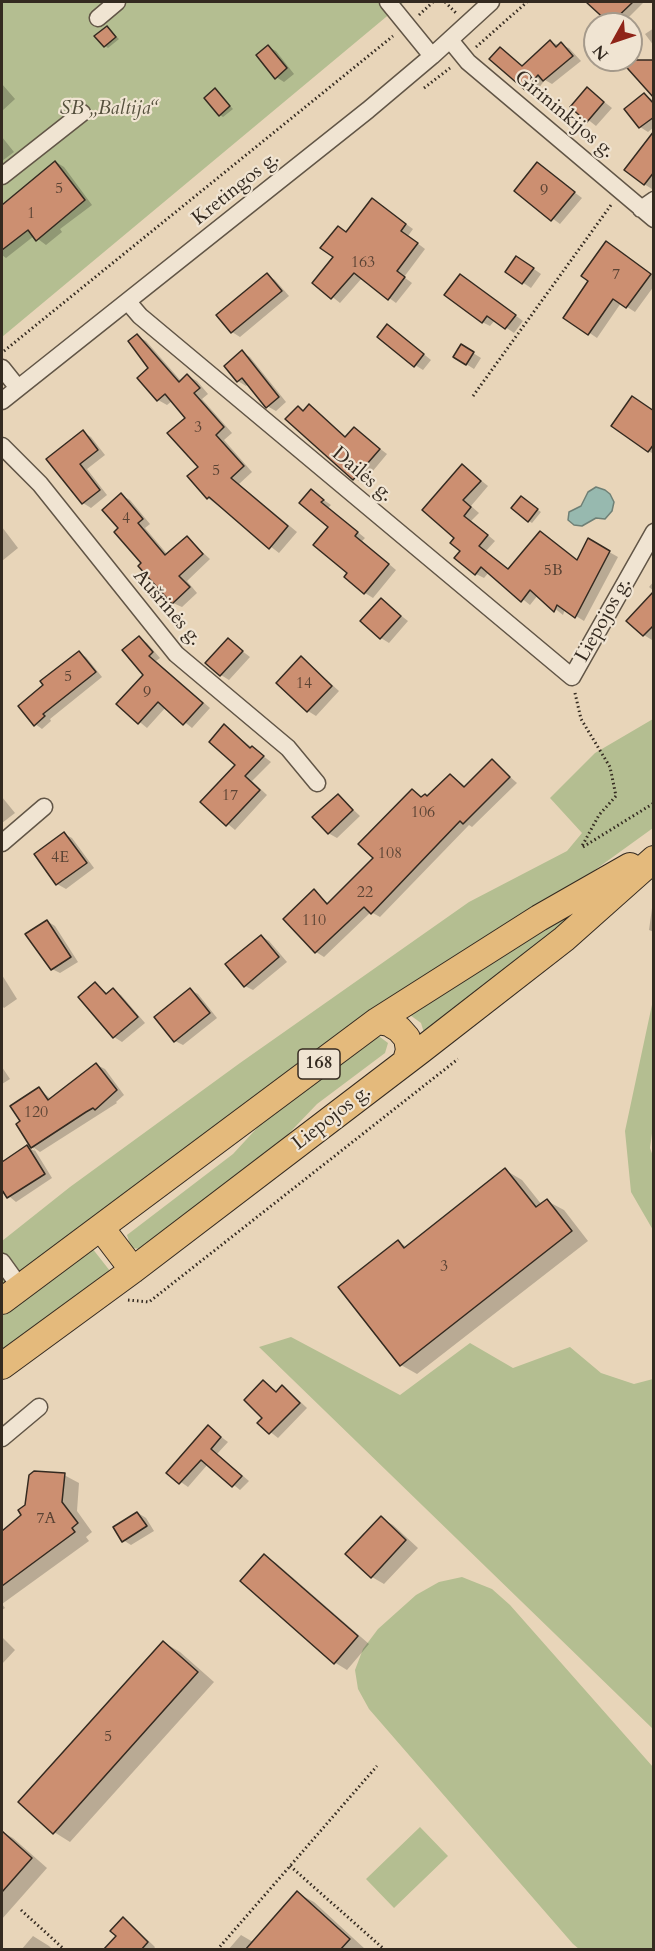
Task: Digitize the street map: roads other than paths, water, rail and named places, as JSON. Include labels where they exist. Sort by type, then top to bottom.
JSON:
[{"type":"main road","name":"168","points":[[11,1294],[377,1021],[539,918],[654,852]]},
{"type":"main road","name":"Liepojos g.","points":[[2,1366],[133,1270],[564,939],[654,859]]},
{"type":"main road","points":[[377,1021],[389,1023],[399,1029],[406,1038],[409,1050],[406,1061]]},
{"type":"main road","points":[[101,1228],[133,1270]]},
{"type":"street","points":[[98,18],[117,2]]},
{"type":"street","points":[[388,2],[432,56]]},
{"type":"street","name":"Kretingos g.","points":[[2,401],[432,56],[490,2]]},
{"type":"street","name":"Girininkijos g.","points":[[450,40],[468,62],[621,192],[650,209]]},
{"type":"street","points":[[2,176],[82,113]]},
{"type":"street","name":"Dailės g.","points":[[128,302],[140,316],[572,677]]},
{"type":"street","points":[[2,368],[18,388]]},
{"type":"street","name":"Aušrinės g.","points":[[2,446],[40,484],[176,654],[288,748],[317,783]]},
{"type":"street","name":"Liepojos g.","points":[[572,677],[654,532]]},
{"type":"street","points":[[2,843],[44,807]]},
{"type":"street","points":[[2,1262],[11,1294]]},
{"type":"street","points":[[2,1438],[39,1407]]},
{"type":"water","points":[[596,487],[610,494],[614,502],[612,511],[605,519],[596,518],[582,526],[574,525],[568,520],[569,512],[581,506],[588,492]]},
{"type":"park label","name":"SB „Baltija“","points":[[109,109]]}]
